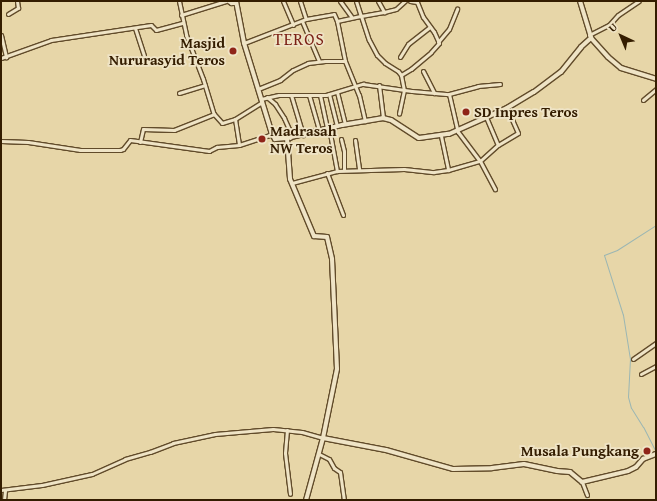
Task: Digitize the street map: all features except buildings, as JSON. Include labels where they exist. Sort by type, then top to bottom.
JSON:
[{"type":"street","points":[[8,14],[18,8],[17,1]]},
{"type":"street","points":[[179,1],[182,23],[214,114],[222,122],[235,119],[267,97],[329,94],[356,85],[379,85],[404,90],[449,94],[478,86],[500,84]]},
{"type":"street","points":[[181,14],[227,1],[231,3],[236,2],[244,43],[272,134],[275,139],[288,138],[345,124],[383,118],[391,120],[419,138],[441,136],[507,108],[552,79],[566,66],[590,37],[609,25],[618,15],[639,1]]},
{"type":"street","points":[[283,1],[293,25]]},
{"type":"street","points":[[300,1],[304,20],[319,61]]},
{"type":"street","points":[[340,1],[351,16]]},
{"type":"street","points":[[356,1],[369,40],[377,55],[385,64],[398,71],[400,75],[404,90],[399,114]]},
{"type":"street","points":[[378,1],[384,12]]},
{"type":"street","points":[[337,21],[351,16],[384,12],[396,8],[405,1]]},
{"type":"street","points":[[410,1],[417,2],[423,17],[438,42]]},
{"type":"street","points":[[580,1],[590,37],[608,57],[621,68],[656,79]]},
{"type":"street","points":[[400,75],[411,69],[431,52],[449,29],[457,9]]},
{"type":"street","points":[[244,43],[304,20],[334,14],[337,21],[345,61],[356,85],[365,120]]},
{"type":"street","points":[[1,58],[45,42],[151,25],[156,30],[182,23]]},
{"type":"street","points":[[400,57],[408,44],[430,27]]},
{"type":"street","points":[[135,28],[144,56]]},
{"type":"street","points":[[1,35],[6,56]]},
{"type":"street","points":[[258,89],[280,80],[304,65],[319,61],[345,61]]},
{"type":"street","points":[[423,71],[434,93]]},
{"type":"street","points":[[179,93],[205,85]]},
{"type":"street","points":[[379,85],[383,118]]},
{"type":"street","points":[[643,100],[656,89]]},
{"type":"street","points":[[337,92],[345,124]]},
{"type":"street","points":[[329,94],[337,126]]},
{"type":"street","points":[[449,94],[457,130],[480,161],[495,189]]},
{"type":"street","points":[[291,95],[303,135]]},
{"type":"street","points":[[310,95],[319,131]]},
{"type":"street","points":[[320,95],[337,171]]},
{"type":"street","points":[[267,97],[275,104],[289,129],[288,162],[292,183],[314,236],[327,237],[332,259],[337,363],[323,438],[306,500]]},
{"type":"street","points":[[292,183],[326,173],[344,170],[404,169],[434,172],[448,170],[480,161],[498,145],[518,133],[507,108]]},
{"type":"street","points":[[140,142],[143,130],[174,130],[214,114]]},
{"type":"street","points":[[486,117],[498,145]]},
{"type":"street","points":[[235,119],[239,145]]},
{"type":"street","points":[[1,141],[28,142],[80,150],[120,150],[125,147],[129,140],[209,151],[217,147],[239,145],[272,134]]},
{"type":"street","points":[[441,136],[448,170]]},
{"type":"street","points":[[341,139],[344,149],[344,170]]},
{"type":"street","points":[[355,140],[359,170]]},
{"type":"street","points":[[326,173],[343,215]]},
{"type":"street","points":[[633,359],[656,343]]},
{"type":"street","points":[[641,374],[656,366]]},
{"type":"street","points":[[287,430],[285,453],[290,494]]},
{"type":"street","points":[[1,490],[92,474],[125,458],[200,437],[236,431],[287,430],[386,450],[453,469],[492,468],[524,464],[557,471],[570,472],[582,482],[587,495]]},
{"type":"street","points":[[319,454],[329,459],[334,468],[340,472],[344,500]]},
{"type":"street","points":[[582,482],[628,471],[636,467],[643,459],[656,454]]},
{"type":"street","points":[[4,500],[5,490]]},
{"type":"waterway","points":[[656,225],[617,250],[604,255],[623,315],[630,359],[628,397],[631,408],[656,452]]},
{"type":"waterway","points":[[586,496],[587,500]]},
{"type":"place","name":"Masjid Nururasyid Teros","points":[[233,51]]},
{"type":"place","name":"SD Inpres Teros","points":[[466,112]]},
{"type":"place","name":"Madrasah NW Teros","points":[[262,139]]},
{"type":"place","name":"Musala Pungkang","points":[[647,451]]},
{"type":"district","name":"TEROS","points":[[299,39]]}]
